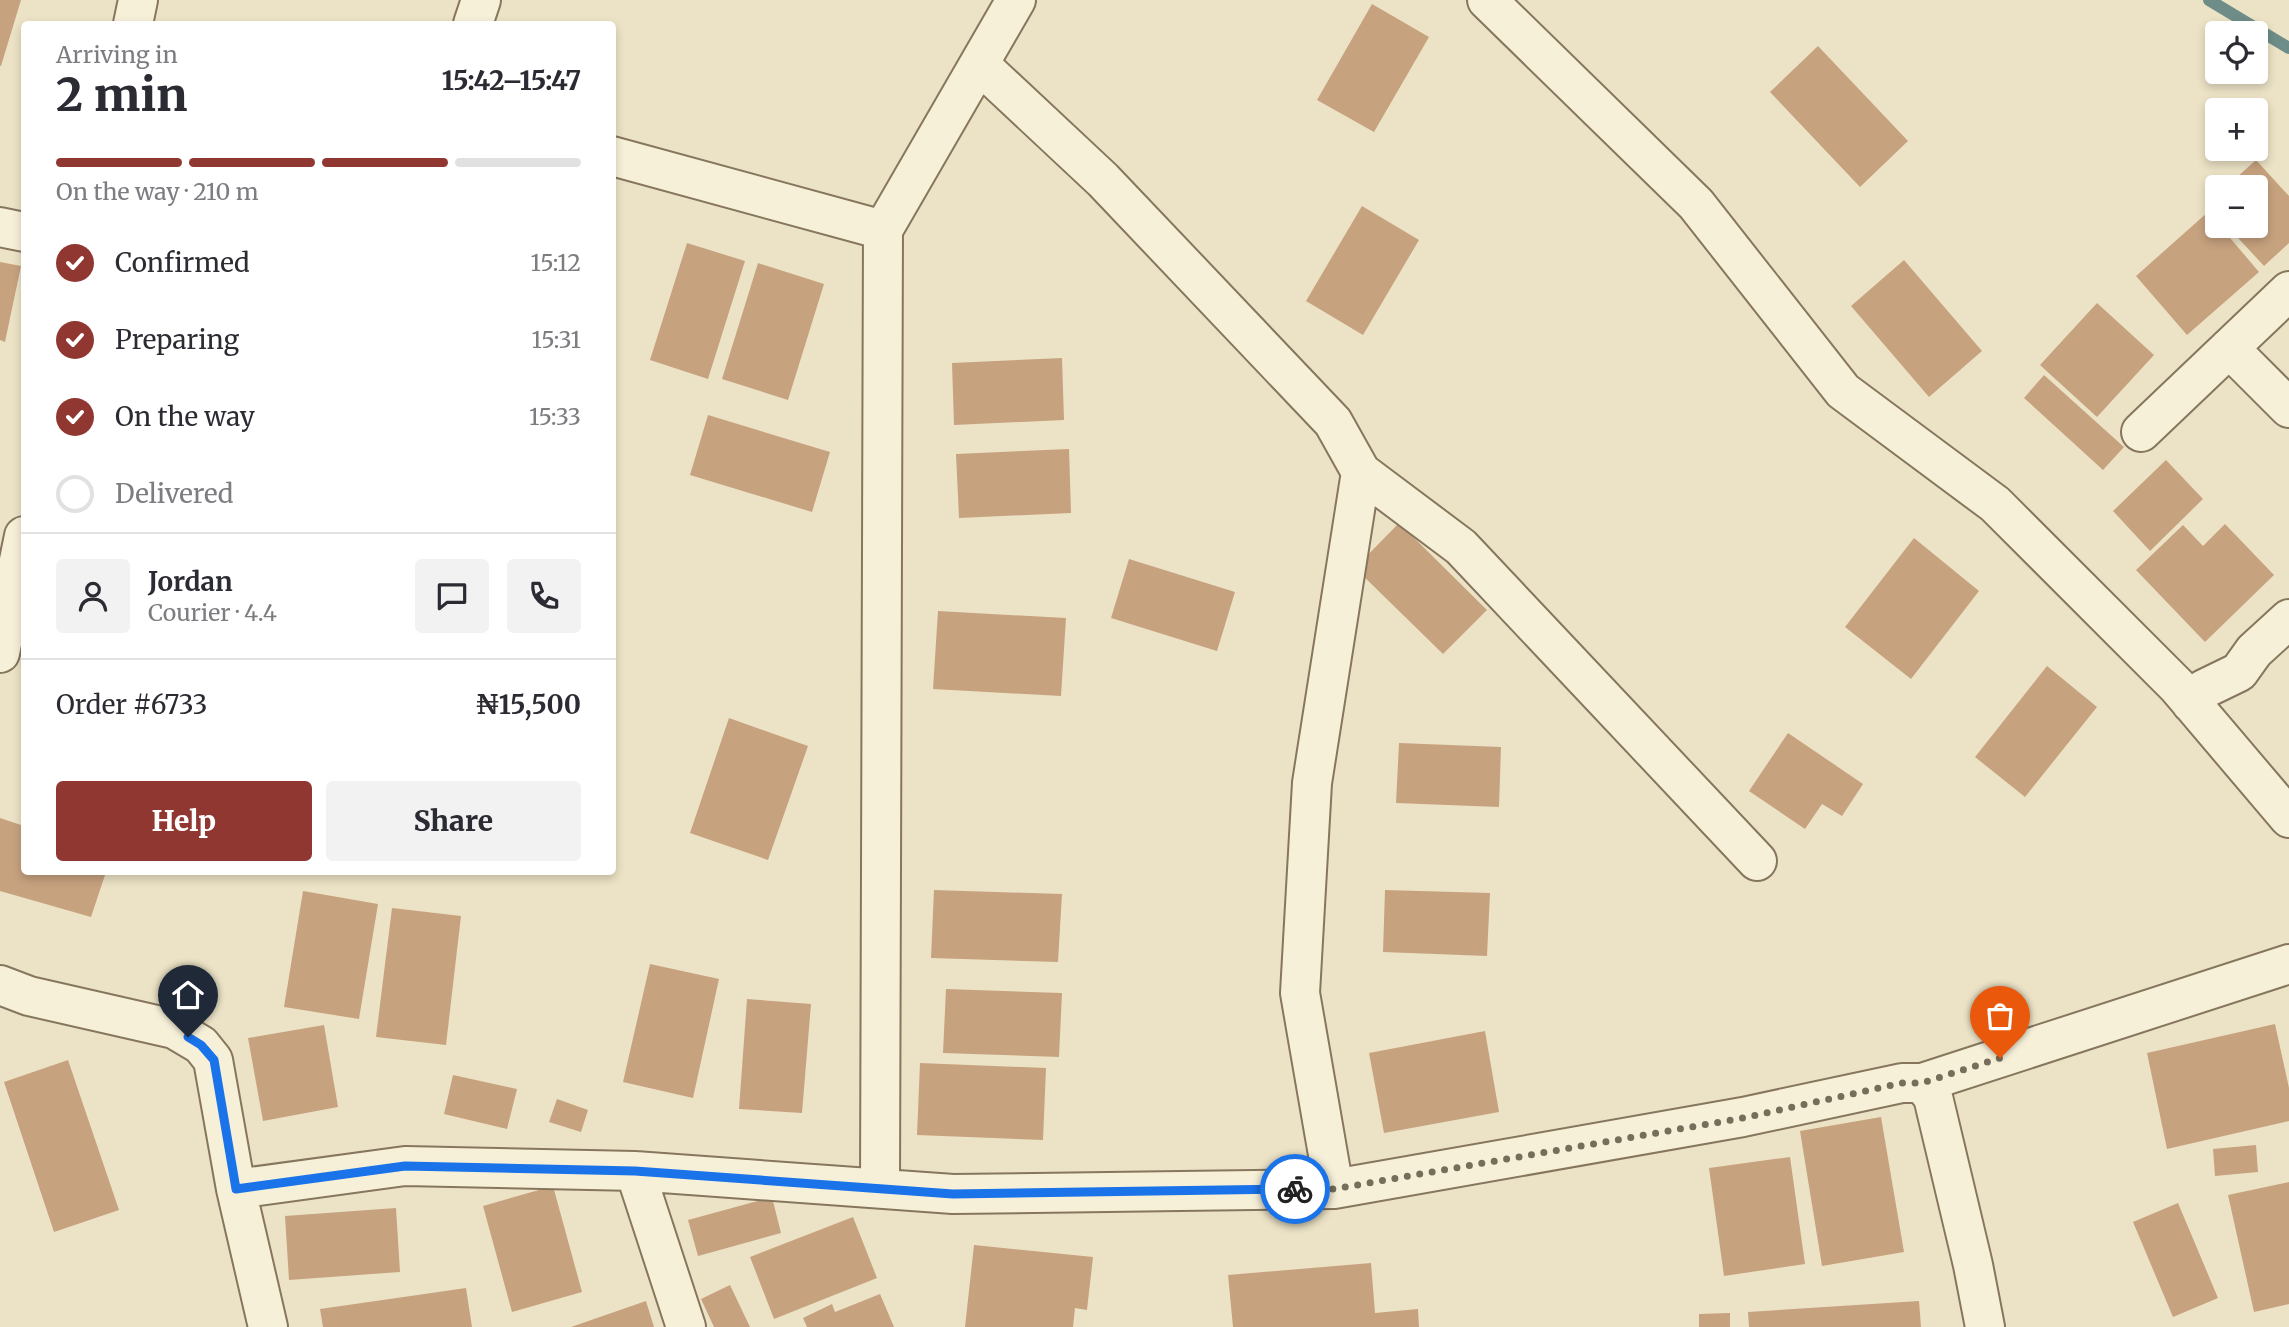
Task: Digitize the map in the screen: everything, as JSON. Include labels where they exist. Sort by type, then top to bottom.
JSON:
[{"type":"street","points":[[134,21],[138,0]]},
{"type":"street","points":[[474,21],[481,0]]},
{"type":"street","points":[[880,1188],[883,230],[1016,0]]},
{"type":"street","points":[[1487,0],[1696,204],[1843,391],[1995,504],[2191,703],[2289,818]]},
{"type":"street","points":[[979,64],[1103,180],[1333,422],[1361,472],[1461,547],[1757,861]]},
{"type":"street","points":[[616,157],[883,230]]},
{"type":"street","points":[[0,227],[21,231]]},
{"type":"street","points":[[2141,432],[2289,291]]},
{"type":"street","points":[[2229,348],[2289,408]]},
{"type":"street","points":[[1334,1189],[1300,993],[1312,783],[1361,472]]},
{"type":"street","points":[[0,653],[21,551]]},
{"type":"street","points":[[2191,703],[2204,689],[2239,672],[2254,651],[2289,619]]},
{"type":"street","points":[[236,1189],[405,1166],[635,1171],[953,1194],[1334,1189],[1743,1118],[1902,1083],[1922,1083],[2289,964]]},
{"type":"street","points":[[0,985],[29,996],[174,1030],[201,1045],[214,1060],[236,1189],[268,1327]]},
{"type":"street","points":[[1922,1083],[1933,1097],[1985,1327]]},
{"type":"street","points":[[635,1171],[686,1327]]},
{"type":"building","points":[[0,0],[21,0],[1,66],[0,66]]},
{"type":"building","points":[[1372,4],[1429,37],[1374,132],[1317,100]]},
{"type":"building","points":[[1818,46],[1908,141],[1860,187],[1770,92]]},
{"type":"building","points":[[2257,161],[2289,196],[2289,243],[2264,266],[2238,238],[2268,238],[2268,175],[2239,175]]},
{"type":"building","points":[[1362,206],[1419,240],[1363,335],[1306,301]]},
{"type":"building","points":[[2205,215],[2205,238],[2230,238],[2259,272],[2187,335],[2136,276]]},
{"type":"building","points":[[687,243],[745,261],[708,379],[650,360]]},
{"type":"building","points":[[1904,260],[1982,351],[1929,397],[1851,306]]},
{"type":"building","points":[[0,262],[21,266],[5,342],[0,340]]},
{"type":"building","points":[[758,263],[824,284],[788,400],[722,379]]},
{"type":"building","points":[[2097,303],[2154,355],[2097,417],[2040,365]]},
{"type":"building","points":[[1062,358],[1064,420],[954,425],[952,363]]},
{"type":"building","points":[[2044,375],[2124,447],[2103,470],[2024,398]]},
{"type":"building","points":[[708,415],[830,452],[812,512],[690,475]]},
{"type":"building","points":[[1069,449],[1071,513],[959,518],[956,454]]},
{"type":"building","points":[[2166,460],[2203,499],[2150,551],[2113,511]]},
{"type":"building","points":[[1399,523],[1487,610],[1443,654],[1355,568]]},
{"type":"building","points":[[2225,524],[2274,575],[2205,642],[2136,570],[2183,525],[2203,546]]},
{"type":"building","points":[[1914,538],[1979,591],[1911,679],[1845,627]]},
{"type":"building","points":[[1129,559],[1235,592],[1217,651],[1111,618]]},
{"type":"building","points":[[938,611],[1066,618],[1061,696],[933,689]]},
{"type":"building","points":[[2047,666],[2097,707],[2025,797],[1975,757]]},
{"type":"building","points":[[729,718],[808,746],[768,860],[690,833]]},
{"type":"building","points":[[1788,733],[1863,784],[1842,816],[1822,804],[1805,829],[1749,791]]},
{"type":"building","points":[[1399,743],[1501,747],[1499,807],[1396,803]]},
{"type":"building","points":[[0,818],[21,825],[21,875],[105,875],[91,917],[0,891]]},
{"type":"building","points":[[934,890],[1062,894],[1058,962],[931,958]]},
{"type":"building","points":[[1385,890],[1490,893],[1487,956],[1383,952]]},
{"type":"building","points":[[303,891],[378,904],[359,1019],[284,1007]]},
{"type":"building","points":[[392,908],[461,916],[446,1045],[376,1037]]},
{"type":"building","points":[[650,964],[719,979],[693,1098],[623,1082]]},
{"type":"building","points":[[946,989],[1062,993],[1059,1057],[943,1053]]},
{"type":"building","points":[[747,999],[811,1004],[802,1113],[739,1109]]},
{"type":"building","points":[[2275,1024],[2289,1088],[2289,1121],[2167,1149],[2147,1053]]},
{"type":"building","points":[[324,1025],[338,1107],[263,1121],[248,1038]]},
{"type":"building","points":[[1485,1031],[1499,1112],[1384,1133],[1369,1053]]},
{"type":"building","points":[[68,1060],[119,1210],[54,1232],[4,1082]]},
{"type":"building","points":[[920,1063],[1046,1068],[1043,1140],[917,1135]]},
{"type":"building","points":[[453,1075],[517,1089],[507,1129],[444,1114]]},
{"type":"building","points":[[557,1099],[588,1110],[581,1132],[549,1122]]},
{"type":"building","points":[[1881,1117],[1904,1252],[1822,1266],[1800,1131]]},
{"type":"building","points":[[2256,1145],[2258,1172],[2215,1176],[2213,1149]]},
{"type":"building","points":[[1790,1157],[1805,1264],[1724,1276],[1709,1168]]},
{"type":"building","points":[[2289,1182],[2289,1304],[2254,1312],[2228,1195]]},
{"type":"building","points":[[553,1186],[582,1292],[512,1312],[483,1206]]},
{"type":"building","points":[[772,1197],[781,1233],[698,1256],[688,1220]]},
{"type":"building","points":[[2178,1203],[2218,1298],[2173,1317],[2133,1222]]},
{"type":"building","points":[[396,1208],[400,1272],[289,1280],[285,1216]]},
{"type":"building","points":[[853,1217],[877,1278],[774,1319],[750,1257]]},
{"type":"building","points":[[974,1245],[1093,1257],[1087,1310],[1075,1308],[1073,1327],[965,1327]]},
{"type":"building","points":[[1371,1263],[1375,1313],[1418,1309],[1419,1327],[1233,1327],[1228,1275]]},
{"type":"building","points":[[730,1285],[750,1327],[714,1327],[701,1299]]},
{"type":"building","points":[[466,1288],[472,1327],[323,1327],[320,1309]]},
{"type":"building","points":[[880,1294],[894,1327],[807,1327],[803,1318],[832,1304],[835,1312]]},
{"type":"building","points":[[646,1301],[654,1327],[571,1327]]},
{"type":"building","points":[[1919,1301],[1921,1327],[1749,1327],[1748,1312]]},
{"type":"building","points":[[1730,1313],[1730,1327],[1699,1327],[1699,1314]]},
{"type":"waterway","points":[[2209,0],[2289,48]]},
{"type":"way so far","points":[[1295,1189],[1334,1189],[1743,1118],[1902,1083],[1922,1083],[2000,1058]]},
{"type":"route","points":[[188,1037],[201,1045],[214,1060],[236,1189],[405,1166],[635,1171],[953,1194],[1295,1189]]}]
